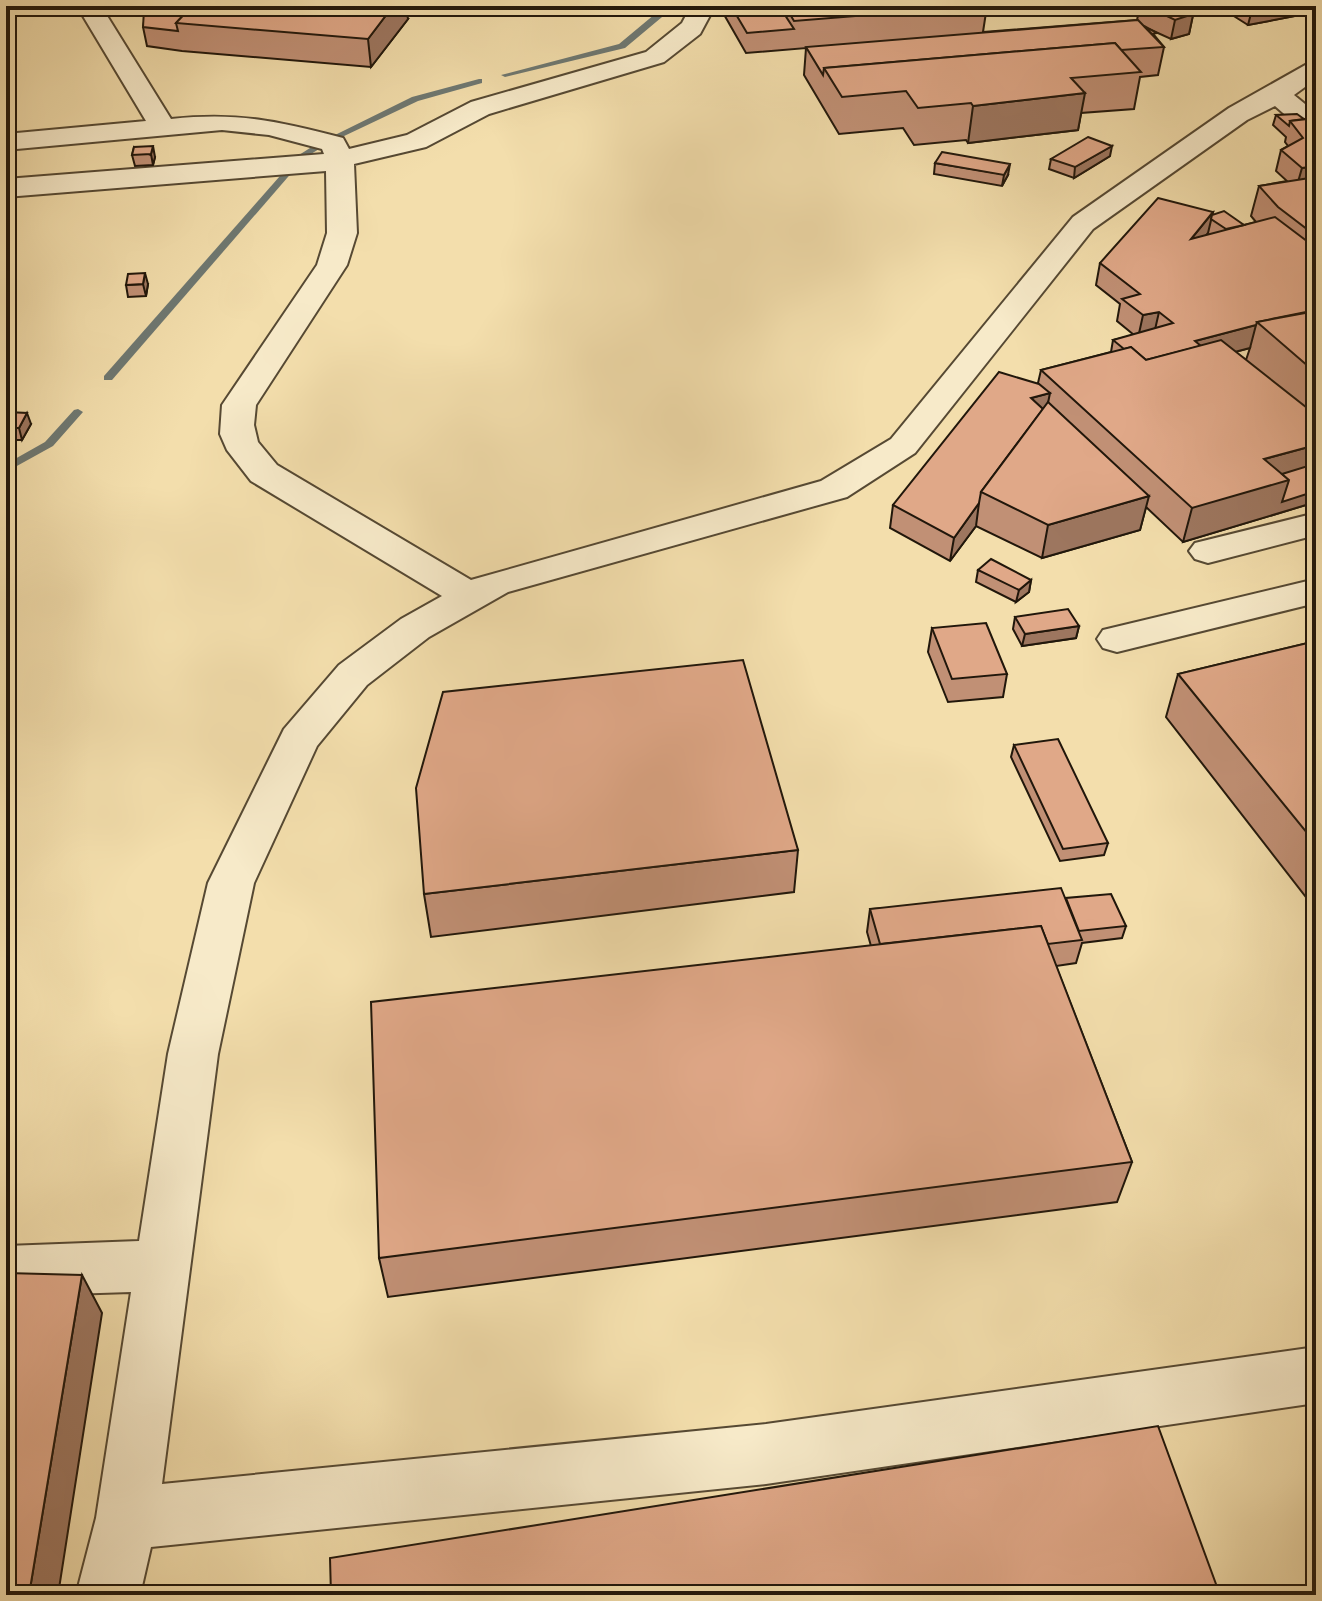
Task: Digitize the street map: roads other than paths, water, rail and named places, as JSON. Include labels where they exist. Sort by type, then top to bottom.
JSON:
[{"type":"street","points":[[89,6],[163,127]]},
{"type":"street","points":[[6,188],[318,164],[416,141],[480,108],[655,57],[679,41],[702,14],[703,6]]},
{"type":"street","points":[[108,1595],[127,1518],[193,1054],[231,883],[299,739],[353,675],[415,628],[494,583],[834,489],[903,446],[1083,223],[1238,114],[1277,95],[1316,67]]},
{"type":"street","points":[[1277,95],[1316,127]]},
{"type":"street","points":[[6,142],[222,122],[270,127],[333,144],[340,159],[342,233],[332,265],[239,405],[236,432],[250,461],[264,473],[470,596]]},
{"type":"street","points":[[1208,551],[1316,524]]},
{"type":"street","points":[[1117,639],[1316,591]]},
{"type":"street","points":[[6,1271],[165,1265]]},
{"type":"street","points":[[127,1518],[766,1454],[1316,1375]]},
{"type":"waterway","points":[[505,75],[622,46],[666,6]]},
{"type":"waterway","points":[[339,135],[415,99],[479,81]]},
{"type":"waterway","points":[[303,155],[321,144]]},
{"type":"waterway","points":[[108,378],[290,170]]},
{"type":"waterway","points":[[6,469],[49,444],[78,412]]}]
